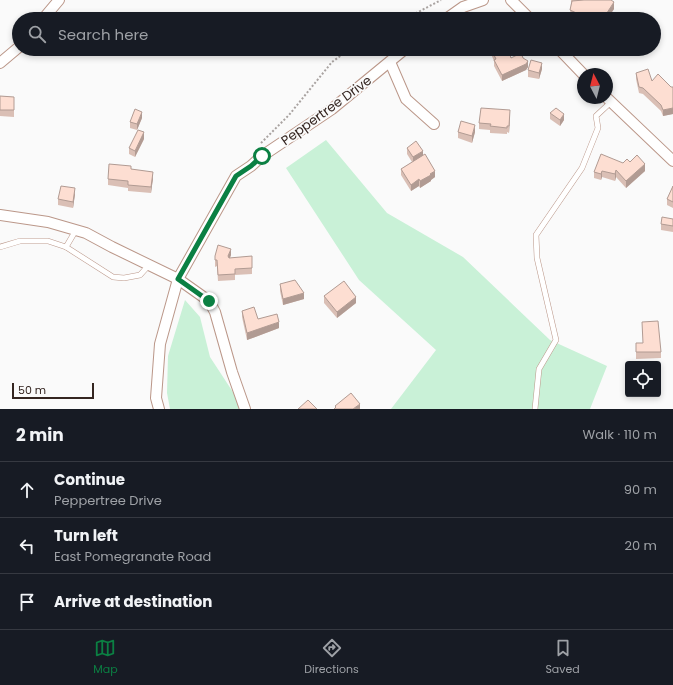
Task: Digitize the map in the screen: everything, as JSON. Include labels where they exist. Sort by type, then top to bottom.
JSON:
[{"type":"street","points":[[49,12],[59,0]]},
{"type":"street","points":[[456,12],[463,7],[482,0]]},
{"type":"street","points":[[511,0],[523,12]]},
{"type":"street","points":[[0,63],[12,53]]},
{"type":"street","name":"Peppertree Drive","points":[[159,409],[156,398],[160,344],[178,279],[236,176],[251,166],[262,156],[332,109],[397,56]]},
{"type":"street","points":[[566,56],[577,68]]},
{"type":"street","points":[[390,62],[406,99],[434,124]]},
{"type":"street","points":[[613,104],[673,161]]},
{"type":"street","points":[[0,215],[48,222],[86,233],[178,279],[209,301],[215,312],[232,372],[245,409]]},
{"type":"lane","points":[[535,409],[539,369],[556,340],[537,258],[536,235],[582,168],[598,128],[596,116],[606,104]]},
{"type":"lane","points":[[66,247],[76,230]]},
{"type":"lane","points":[[0,247],[20,241],[48,241],[66,247],[113,277],[132,277],[140,275],[149,265]]},
{"type":"path","points":[[418,12],[441,0]]},
{"type":"path","points":[[259,149],[261,143],[289,115],[332,62],[340,56]]},
{"type":"green space","points":[[326,140],[387,213],[463,257],[550,340],[607,366],[590,409],[391,409],[436,350],[359,280],[286,168]]},
{"type":"green space","points":[[185,300],[200,317],[210,357],[244,409],[170,409],[167,393],[168,356]]},
{"type":"building","points":[[611,0],[614,2],[608,12],[574,12],[570,10],[572,1]]},
{"type":"building","points":[[494,56],[510,56],[511,58],[515,56],[522,56],[528,61],[526,64],[502,75],[494,60],[496,59]]},
{"type":"building","points":[[531,60],[542,63],[539,73],[528,70]]},
{"type":"building","points":[[648,69],[652,81],[658,74],[671,87],[673,87],[673,108],[663,110],[661,105],[643,88],[639,87],[636,73]]},
{"type":"building","points":[[0,96],[14,97],[14,110],[0,110]]},
{"type":"building","points":[[481,108],[510,110],[509,126],[507,126],[507,128],[479,123]]},
{"type":"building","points":[[556,108],[564,114],[560,120],[550,113]]},
{"type":"building","points":[[135,109],[142,112],[137,124],[130,122]]},
{"type":"building","points":[[461,121],[475,125],[472,136],[458,132]]},
{"type":"building","points":[[138,130],[144,132],[135,151],[129,148]]},
{"type":"building","points":[[416,141],[423,151],[413,157],[407,148]]},
{"type":"building","points":[[425,154],[435,171],[430,174],[431,175],[420,181],[419,179],[411,185],[401,169]]},
{"type":"building","points":[[601,154],[623,163],[627,159],[630,162],[637,155],[645,164],[626,181],[616,170],[615,174],[602,171],[601,174],[594,172]]},
{"type":"building","points":[[109,164],[131,166],[131,169],[153,172],[151,187],[128,185],[128,181],[108,179]]},
{"type":"building","points":[[61,186],[75,188],[73,202],[58,199]]},
{"type":"building","points":[[673,186],[673,202],[667,199]]},
{"type":"building","points":[[662,217],[673,219],[673,226],[661,224]]},
{"type":"building","points":[[218,245],[231,249],[228,256],[229,258],[252,256],[252,268],[235,269],[235,274],[218,275],[217,260],[215,260],[215,256]]},
{"type":"building","points":[[295,280],[304,293],[283,299],[280,284]]},
{"type":"building","points":[[344,281],[356,297],[337,312],[324,296]]},
{"type":"building","points":[[254,307],[258,319],[277,314],[279,322],[247,333],[242,311]]},
{"type":"building","points":[[658,321],[661,352],[636,352],[636,343],[643,343],[642,322]]},
{"type":"building","points":[[351,393],[360,404],[353,409],[334,409],[336,407],[335,406]]},
{"type":"building","points":[[308,400],[317,409],[298,409]]},
{"type":"route","points":[[209,301],[178,279],[236,176],[251,166],[262,156]]}]
